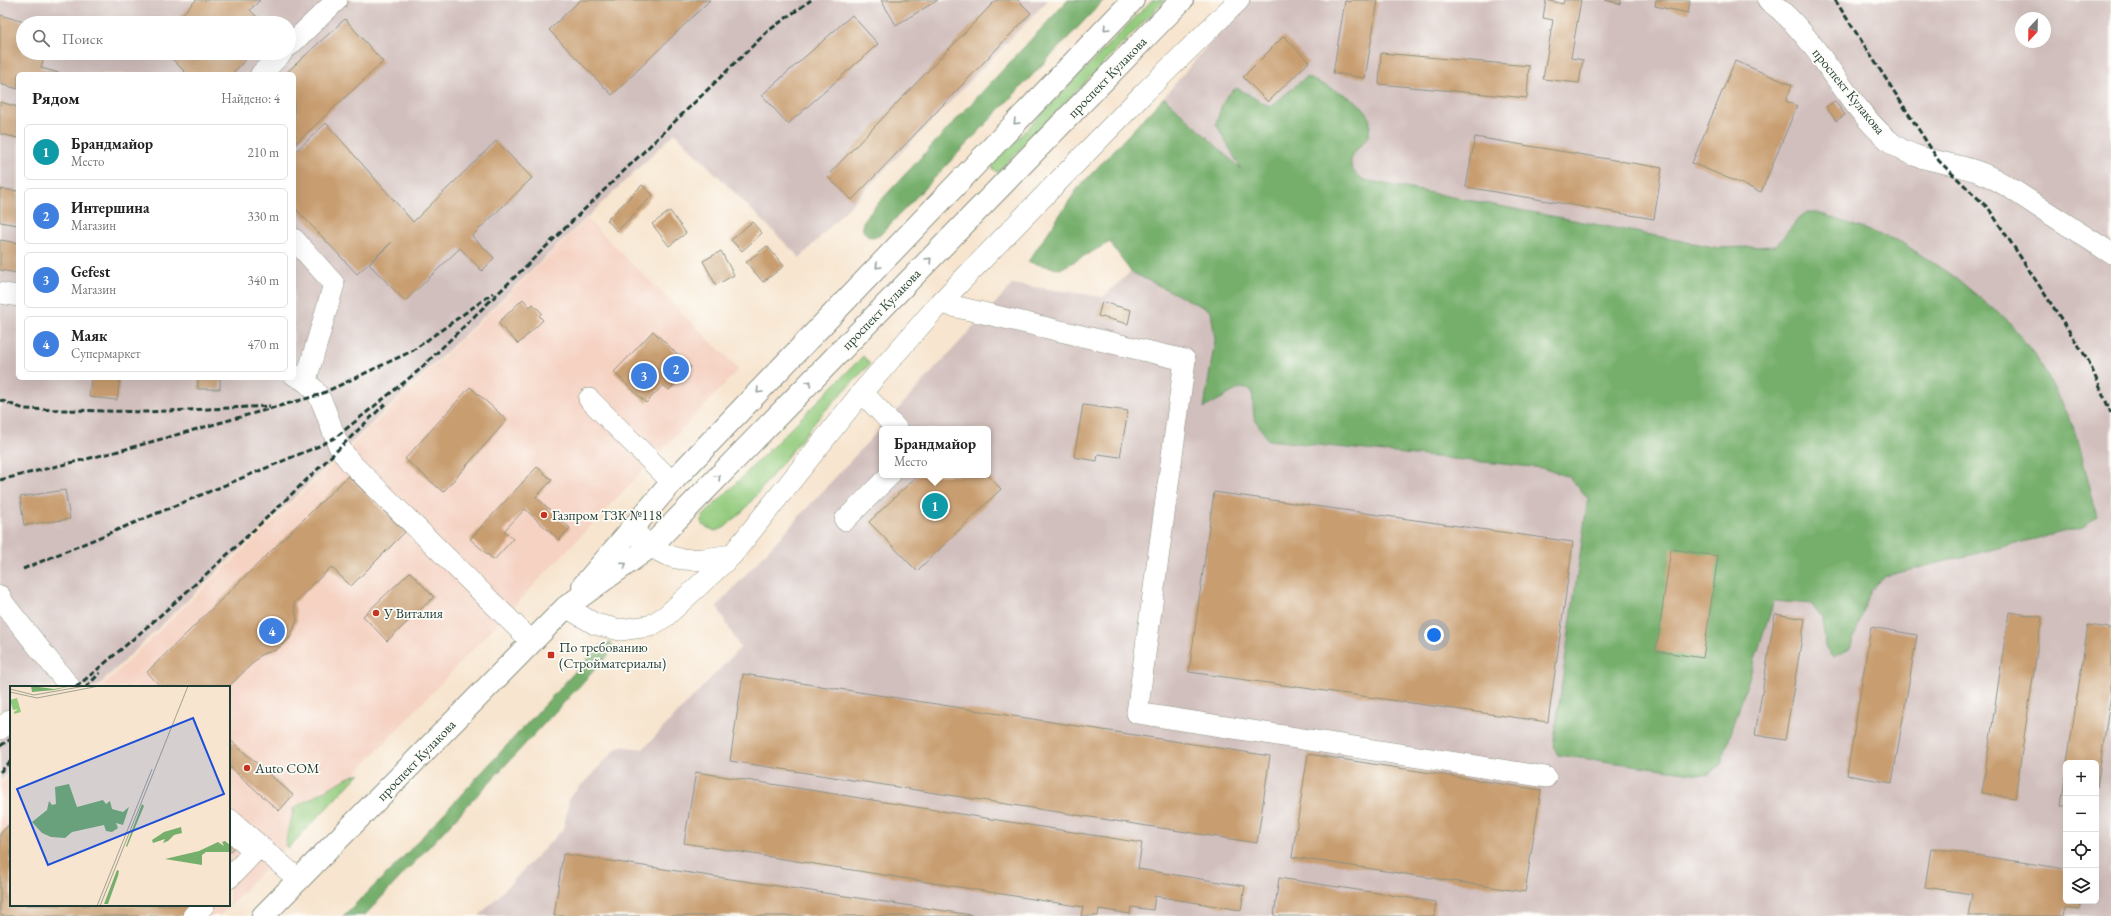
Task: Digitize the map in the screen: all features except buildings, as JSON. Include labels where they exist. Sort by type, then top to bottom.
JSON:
[{"type":"main road","name":"проспект Кулакова","points":[[263,916],[567,606],[630,529],[672,482],[1133,0]]},
{"type":"main road","name":"проспект Кулакова","points":[[567,606],[650,547],[1182,0]]},
{"type":"street","points":[[296,39],[336,0]]},
{"type":"street","points":[[567,606],[595,624],[620,630],[650,626],[666,616],[732,555],[862,392],[940,304],[1143,94],[1239,0]]},
{"type":"street","name":"проспект Кулакова","points":[[1768,0],[1801,29],[1853,100],[1872,123],[1894,144],[1912,155],[1976,171],[2005,185],[2111,253]]},
{"type":"street","points":[[263,72],[275,60]]},
{"type":"street","points":[[296,241],[334,284],[300,377],[319,395],[340,448],[350,463],[531,641]]},
{"type":"street","points":[[0,293],[16,296]]},
{"type":"street","points":[[940,304],[1185,360],[1137,713],[1546,777]]},
{"type":"street","points":[[862,392],[894,426]]},
{"type":"street","points":[[589,399],[672,482]]},
{"type":"street","points":[[845,520],[887,478]]},
{"type":"street","points":[[630,529],[650,547],[666,556],[681,560],[703,560],[732,555]]},
{"type":"street","points":[[0,596],[4,604],[61,684]]},
{"type":"street","points":[[0,729],[10,721]]},
{"type":"street","points":[[230,820],[299,880]]},
{"type":"street","points":[[230,831],[255,851],[230,877]]},
{"type":"street","points":[[193,916],[203,906]]},
{"type":"shaded area","points":[[0,0],[1048,0],[800,258],[675,133],[98,686],[10,686],[10,771],[0,781]]},
{"type":"shaded area","points":[[1246,0],[2111,0],[2111,916],[479,916],[564,828],[569,798],[619,746],[643,749],[740,648],[717,606],[879,430],[879,478],[991,478],[991,426],[882,426],[1013,284],[1103,297],[1242,170],[1164,97]]},
{"type":"shaded area","points":[[587,219],[739,369],[230,905],[230,686],[102,686]]},
{"type":"shaded area","points":[[10,774],[10,906],[229,906],[220,916],[0,916],[0,784]]},
{"type":"green space","points":[[1068,0],[1104,0],[879,236],[870,237],[863,231],[863,222],[870,212]]},
{"type":"green space","points":[[1152,0],[1165,0],[997,173],[991,166]]},
{"type":"green space","points":[[1306,77],[1342,93],[1366,110],[1370,119],[1369,136],[1355,153],[1351,163],[1352,169],[1364,180],[1719,248],[1776,246],[1799,218],[1807,212],[1816,212],[1901,242],[1956,278],[2010,323],[2038,359],[2076,432],[2097,516],[2083,527],[1886,576],[1871,589],[1850,649],[1833,657],[1825,647],[1823,618],[1811,604],[1774,601],[1721,764],[1707,775],[1558,755],[1553,746],[1588,498],[1569,477],[1542,468],[1268,440],[1254,418],[1252,390],[1240,388],[1204,408],[1215,340],[1211,311],[1131,272],[1110,242],[1060,269],[1028,262],[1078,188],[1164,97],[1241,169],[1216,124],[1225,99],[1237,88],[1270,107]]},
{"type":"green space","points":[[863,356],[870,364],[820,416],[745,509],[724,528],[715,531],[702,525],[702,517]]},
{"type":"green space","points":[[611,642],[613,650],[365,915],[343,916],[396,865],[598,647]]},
{"type":"green space","points":[[360,773],[287,848],[285,845],[294,808],[347,778]]},
{"type":"railway","points":[[23,569],[319,446],[336,437],[418,371],[768,31],[811,0]]},
{"type":"railway","points":[[1835,0],[1939,161],[1989,209],[2088,360],[2111,413]]},
{"type":"railway","points":[[0,480],[115,452],[319,395],[412,351],[493,293]]},
{"type":"railway","points":[[0,400],[24,409],[147,412],[270,406]]},
{"type":"railway","points":[[77,686],[116,654],[195,584],[272,513],[385,404]]},
{"type":"railway","points":[[87,686],[100,673]]},
{"type":"railway","points":[[0,746],[10,740]]},
{"type":"railway","points":[[0,772],[10,762]]},
{"type":"place","name":"Интершина","points":[[676,369]]},
{"type":"place","name":"Gefest","points":[[644,376]]},
{"type":"place","name":"Брандмайор","points":[[935,506]]},
{"type":"place","name":"Газпром ТЗК №118","points":[[544,515]]},
{"type":"place","name":"У Виталия","points":[[376,613]]},
{"type":"place","name":"Маяк","points":[[272,631]]},
{"type":"place","name":"По требованию (Стройматериалы)","points":[[551,655]]},
{"type":"place","name":"Auto COM","points":[[247,768]]}]
